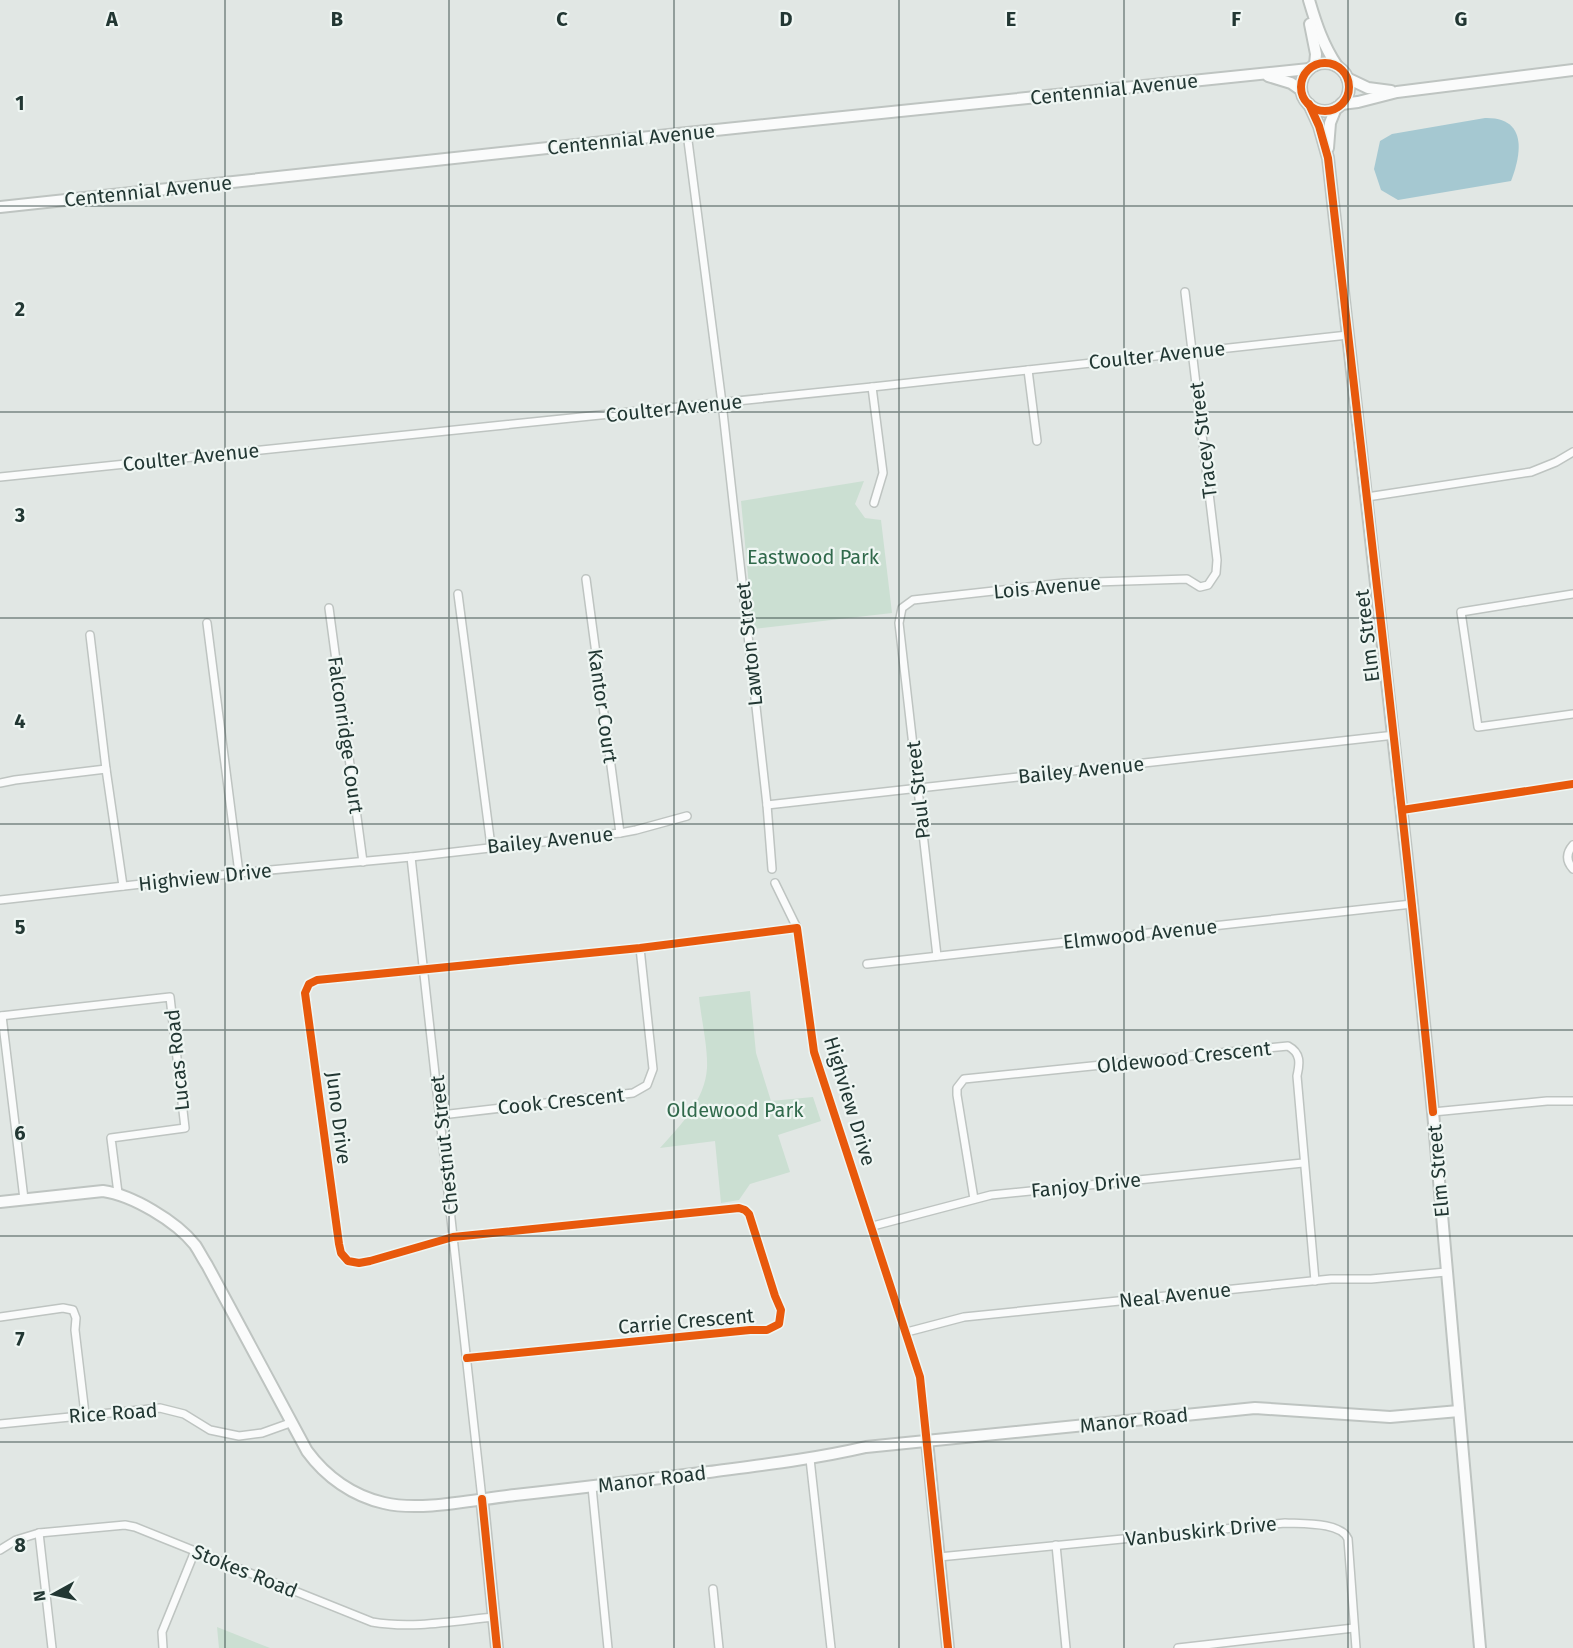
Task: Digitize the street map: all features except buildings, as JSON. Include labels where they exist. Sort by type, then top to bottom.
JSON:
[{"type":"main road","points":[[1307,0],[1326,50],[1347,78],[1368,88],[1398,92]]},
{"type":"main road","points":[[1301,90],[1301,82],[1312,67],[1316,54],[1307,0]]},
{"type":"main road","points":[[1312,67],[1322,63],[1337,66]]},
{"type":"main road","name":"Centennial Avenue","points":[[0,207],[1312,67]]},
{"type":"main road","points":[[1309,104],[1323,110],[1398,92],[1573,70]]},
{"type":"main road","points":[[1262,74],[1291,83],[1301,90],[1319,126],[1328,158]]},
{"type":"main road","points":[[1328,158],[1330,123],[1338,106],[1348,93],[1347,78]]},
{"type":"main road","name":"Elm Street","points":[[1328,158],[1413,904],[1480,1648]]},
{"type":"main road","name":"Manor Road","points":[[0,1202],[103,1191],[118,1193],[134,1199],[178,1229],[194,1245],[207,1265],[298,1438],[316,1463],[339,1483],[385,1504],[422,1506],[810,1459],[866,1447],[1255,1408],[1390,1417],[1459,1411]]},
{"type":"main road","name":"Highview Drive","points":[[927,1441],[948,1648]]},
{"type":"main road","name":"Chestnut Street","points":[[482,1499],[497,1648]]},
{"type":"street","name":"Lawton Street","points":[[687,133],[722,403],[772,869]]},
{"type":"street","name":"Tracey Street","points":[[1185,292],[1217,560],[1215,573],[1208,585]]},
{"type":"street","name":"Coulter Avenue","points":[[0,477],[722,403],[1348,335]]},
{"type":"street","points":[[1028,370],[1037,441]]},
{"type":"street","points":[[872,387],[883,472],[874,503]]},
{"type":"street","points":[[1367,497],[1531,472],[1573,452]]},
{"type":"street","name":"Kantor Court","points":[[586,579],[620,832]]},
{"type":"street","name":"Lois Avenue","points":[[899,623],[902,608],[913,600],[1064,583],[1187,579],[1200,587],[1208,585]]},
{"type":"street","points":[[458,594],[491,846]]},
{"type":"street","points":[[1573,594],[1461,612],[1478,728],[1573,714]]},
{"type":"street","name":"Falconridge Court","points":[[329,608],[363,862]]},
{"type":"street","points":[[207,622],[239,873]]},
{"type":"street","name":"Paul Street","points":[[899,623],[937,956]]},
{"type":"street","points":[[90,635],[123,886]]},
{"type":"street","name":"Bailey Avenue","points":[[766,805],[1395,735]]},
{"type":"street","points":[[0,783],[106,769]]},
{"type":"street","name":"Bailey Avenue","points":[[411,857],[636,830],[687,816]]},
{"type":"street","points":[[1573,845],[1567,858],[1573,869]]},
{"type":"street","name":"Highview Drive","points":[[0,900],[239,873],[411,857]]},
{"type":"street","name":"Chestnut Street","points":[[411,857],[482,1499]]},
{"type":"street","name":"Highview Drive","points":[[775,883],[797,928],[814,1052],[873,1226],[920,1377],[927,1441]]},
{"type":"street","name":"Elmwood Avenue","points":[[867,964],[1413,904]]},
{"type":"street","points":[[424,970],[640,948],[797,928]]},
{"type":"street","name":"Cook Crescent","points":[[441,1115],[633,1093],[647,1085],[653,1069],[640,948]]},
{"type":"street","name":"Juno Drive","points":[[424,970],[314,981],[309,984],[305,993],[341,1253],[348,1261],[359,1263],[453,1237]]},
{"type":"street","name":"Lucas Road","points":[[1,1016],[170,997],[185,1128],[111,1138],[118,1193]]},
{"type":"street","points":[[1,1016],[24,1200]]},
{"type":"street","name":"Oldewood Crescent","points":[[974,1199],[957,1095],[960,1082],[969,1077],[1288,1046],[1297,1054],[1299,1060],[1297,1076],[1303,1163],[1316,1281]]},
{"type":"street","points":[[1433,1112],[1547,1101],[1573,1101]]},
{"type":"street","name":"Fanjoy Drive","points":[[873,1226],[974,1199],[1007,1193],[1303,1163]]},
{"type":"street","name":"Carrie Crescent","points":[[453,1237],[739,1208],[749,1214],[781,1310],[779,1323],[767,1330],[467,1358]]},
{"type":"street","name":"Neal Avenue","points":[[906,1332],[964,1317],[1316,1281],[1371,1279],[1446,1272]]},
{"type":"street","points":[[0,1317],[63,1308],[73,1310],[76,1318],[75,1330],[85,1414]]},
{"type":"street","name":"Rice Road","points":[[0,1424],[159,1408],[184,1414],[210,1430],[239,1436],[261,1433],[290,1423]]},
{"type":"street","points":[[810,1459],[831,1648]]},
{"type":"street","points":[[592,1487],[608,1648]]},
{"type":"street","name":"Vanbuskirk Drive","points":[[939,1557],[1286,1522],[1336,1528],[1345,1533],[1348,1539],[1356,1648]]},
{"type":"street","name":"Stokes Road","points":[[0,1550],[16,1540],[39,1533],[125,1525],[372,1622],[409,1625],[494,1617]]},
{"type":"street","points":[[39,1533],[52,1648]]},
{"type":"street","points":[[1056,1545],[1066,1648]]},
{"type":"street","points":[[163,1648],[162,1632],[195,1551]]},
{"type":"street","points":[[713,1589],[719,1648]]},
{"type":"street","points":[[1178,1648],[1354,1628]]},
{"type":"green space","name":"Eastwood Park","points":[[864,481],[855,504],[865,518],[881,520],[892,613],[753,629],[741,501]]},
{"type":"green space","name":"Oldewood Park","points":[[750,991],[756,1053],[771,1101],[813,1097],[821,1121],[778,1135],[790,1172],[750,1184],[739,1200],[721,1203],[715,1141],[660,1148],[691,1111],[705,1080],[706,1051],[699,997]]},
{"type":"green space","points":[[217,1627],[270,1648],[219,1648]]},
{"type":"water","points":[[1485,118],[1499,119],[1508,123],[1515,130],[1519,148],[1511,181],[1398,200],[1381,190],[1374,169],[1380,141],[1392,134]]},
{"type":"cycle path","points":[[1325,63],[1342,70],[1349,87],[1342,104],[1325,111],[1308,104],[1301,87],[1308,70],[1325,63]]},
{"type":"cycle path","points":[[1309,104],[1319,126],[1328,158],[1396,754],[1433,1112]]},
{"type":"cycle path","points":[[1402,810],[1573,784]]},
{"type":"cycle path","points":[[467,1358],[767,1330],[779,1324],[781,1310],[749,1214],[739,1208],[453,1237],[370,1261],[359,1263],[348,1261],[341,1253],[339,1244],[305,993],[309,984],[317,980],[640,948],[797,928],[814,1052],[920,1377],[948,1648]]},
{"type":"cycle path","points":[[482,1499],[497,1648]]}]
